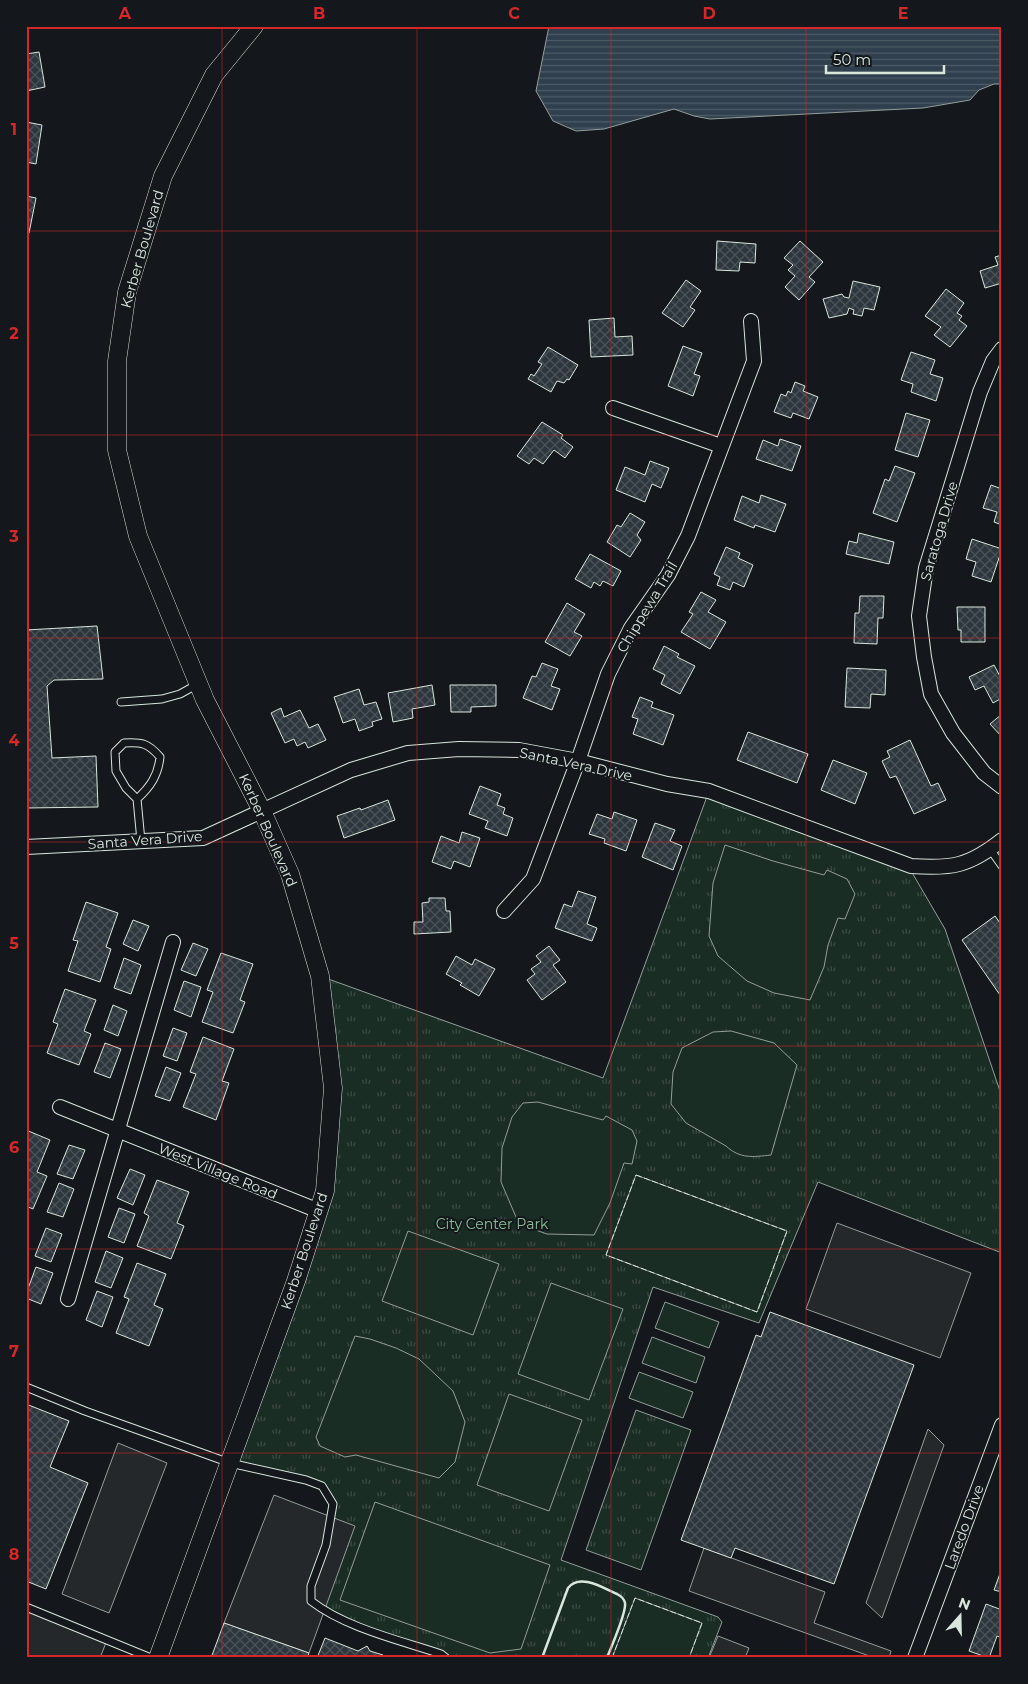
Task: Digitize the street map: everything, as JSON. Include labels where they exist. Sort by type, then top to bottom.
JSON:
[{"type":"street","name":"Kerber Boulevard","points":[[158,1658],[296,1281],[319,1211],[325,1191],[333,1088],[320,976],[290,874],[262,811],[205,700],[138,536],[117,450],[116,361],[127,292],[163,176],[214,75],[254,26]]},
{"type":"street","name":"Chippewa Trail","points":[[504,911],[533,879],[578,761],[608,674],[631,628],[668,575],[688,536],[754,361],[751,321]]},
{"type":"street","name":"Saratoga Drive","points":[[1002,349],[993,361],[980,392],[926,568],[919,616],[931,694],[953,733],[984,772],[1002,787]]},
{"type":"street","points":[[614,408],[721,446]]},
{"type":"street","name":"Santa Vera Drive","points":[[26,847],[203,838],[351,770],[408,753],[459,749],[519,750],[578,761],[667,784],[709,791],[911,866],[939,868],[965,863],[1002,840]]},
{"type":"street","points":[[68,1299],[173,942]]},
{"type":"street","name":"West Village Road","points":[[60,1107],[319,1211]]},
{"type":"street","name":"Laredo Drive","points":[[915,1658],[1002,1425]]},
{"type":"lane","points":[[121,702],[162,699],[180,694],[198,683]]},
{"type":"lane","points":[[137,800],[154,782],[160,757],[154,750],[142,742],[124,742],[115,752],[116,771],[126,788],[137,800],[141,841]]},
{"type":"lane","points":[[990,849],[1002,866]]},
{"type":"lane","points":[[26,1387],[84,1411],[230,1463],[306,1480],[322,1486],[333,1504],[326,1545],[311,1586],[311,1602],[326,1613],[441,1654],[446,1658]]},
{"type":"lane","points":[[26,1607],[150,1658]]},
{"type":"green space","name":"City Center Park","points":[[709,791],[907,864],[945,929],[1002,1097],[1002,1253],[818,1182],[759,1323],[653,1287],[561,1560],[718,1617],[722,1622],[708,1658],[446,1658],[326,1613],[311,1601],[333,1504],[322,1486],[230,1463],[319,1211],[333,1088],[320,976],[603,1078]]},
{"type":"green space","points":[[725,845],[824,875],[827,870],[847,879],[855,894],[845,919],[838,918],[828,945],[824,967],[810,1000],[774,993],[747,981],[718,956],[709,936],[713,883]]},
{"type":"green space","points":[[731,1031],[774,1043],[797,1065],[771,1155],[753,1156],[736,1153],[686,1123],[671,1104],[673,1072],[682,1048],[713,1032]]},
{"type":"green space","points":[[538,1102],[603,1120],[606,1116],[632,1130],[637,1141],[632,1164],[624,1163],[610,1203],[594,1235],[547,1234],[519,1224],[501,1182],[502,1148],[512,1117],[523,1103]]},
{"type":"green space","points":[[636,1175],[787,1231],[757,1312],[606,1255]]},
{"type":"green space","points":[[408,1231],[499,1264],[473,1335],[382,1301]]},
{"type":"green space","points":[[551,1283],[623,1309],[589,1400],[518,1374]]},
{"type":"green space","points":[[665,1302],[719,1322],[709,1348],[655,1328]]},
{"type":"green space","points":[[355,1336],[396,1348],[419,1359],[453,1391],[465,1422],[455,1462],[439,1478],[356,1455],[345,1457],[320,1446],[316,1437]]},
{"type":"green space","points":[[652,1337],[705,1357],[696,1383],[642,1363]]},
{"type":"green space","points":[[639,1372],[693,1392],[683,1418],[629,1398]]},
{"type":"green space","points":[[509,1394],[582,1420],[549,1511],[477,1485]]},
{"type":"green space","points":[[636,1410],[691,1430],[641,1570],[586,1550]]},
{"type":"green space","points":[[375,1502],[550,1565],[521,1649],[490,1653],[340,1600]]},
{"type":"green space","points":[[635,1598],[702,1623],[689,1658],[612,1658]]},
{"type":"shaded area","points":[[837,1223],[971,1273],[940,1358],[806,1309]]},
{"type":"shaded area","points":[[928,1429],[944,1445],[882,1618],[866,1603]]},
{"type":"shaded area","points":[[118,1443],[167,1463],[109,1613],[62,1594]]},
{"type":"shaded area","points":[[274,1495],[355,1526],[309,1653],[224,1623]]},
{"type":"shaded area","points":[[704,1548],[825,1592],[814,1623],[891,1651],[889,1658],[875,1658],[689,1591]]},
{"type":"shaded area","points":[[26,1607],[107,1640],[100,1658],[26,1658]]},
{"type":"shaded area","points":[[718,1636],[749,1648],[745,1658],[709,1658]]},
{"type":"water","points":[[549,26],[1002,26],[1002,84],[994,84],[979,90],[970,100],[923,108],[710,119],[674,109],[604,129],[576,131],[553,121],[536,91]]},
{"type":"building","points":[[39,52],[45,87],[26,91],[26,54]]},
{"type":"building","points":[[26,122],[42,125],[36,164],[26,162]]},
{"type":"building","points":[[26,196],[36,198],[29,233],[26,232]]},
{"type":"building","points":[[717,241],[756,244],[755,263],[740,262],[739,271],[716,270]]},
{"type":"building","points":[[800,241],[823,262],[809,277],[815,282],[799,300],[785,287],[795,276],[788,270],[793,265],[784,258]]},
{"type":"building","points":[[1002,255],[1002,283],[985,288],[980,271],[998,265],[995,257]]},
{"type":"building","points":[[686,280],[701,291],[690,307],[695,310],[683,327],[662,313]]},
{"type":"building","points":[[853,281],[880,287],[874,310],[864,308],[862,316],[853,314],[854,310],[849,308],[847,314],[829,318],[823,299],[842,294],[844,297],[849,298]]},
{"type":"building","points":[[946,289],[964,303],[957,313],[962,316],[959,320],[967,326],[950,347],[934,335],[941,327],[925,316]]},
{"type":"building","points":[[614,318],[615,337],[632,336],[633,355],[591,357],[589,320]]},
{"type":"building","points":[[683,346],[702,353],[694,374],[700,376],[693,396],[668,386]]},
{"type":"building","points":[[548,347],[578,365],[569,380],[567,379],[564,383],[557,381],[551,392],[528,379],[531,374],[534,376],[542,364],[538,362]]},
{"type":"building","points":[[911,352],[935,360],[930,374],[943,378],[936,401],[911,392],[913,384],[901,380]]},
{"type":"building","points":[[795,382],[805,386],[803,391],[818,397],[809,419],[793,413],[791,418],[774,412],[781,394],[786,396],[788,391],[791,393]]},
{"type":"building","points":[[906,413],[930,420],[918,457],[895,450]]},
{"type":"building","points":[[542,422],[563,435],[561,438],[573,447],[565,458],[554,450],[543,464],[534,458],[529,464],[517,456]]},
{"type":"building","points":[[780,439],[801,446],[792,471],[756,459],[763,440],[778,446]]},
{"type":"building","points":[[650,461],[669,468],[661,488],[652,484],[645,502],[616,490],[625,467],[645,475]]},
{"type":"building","points":[[895,466],[915,473],[897,522],[873,513],[885,479],[889,481]]},
{"type":"building","points":[[991,485],[1002,489],[1002,525],[994,522],[997,512],[983,508]]},
{"type":"building","points":[[761,495],[786,504],[775,532],[755,525],[754,528],[734,520],[742,496],[759,503]]},
{"type":"building","points":[[630,513],[645,522],[637,535],[641,540],[630,557],[607,542],[617,525],[621,527]]},
{"type":"building","points":[[859,533],[894,542],[889,564],[846,554],[849,541],[857,543]]},
{"type":"building","points":[[972,539],[1002,549],[991,582],[972,576],[976,562],[966,559]]},
{"type":"building","points":[[726,547],[740,553],[738,558],[753,565],[744,587],[733,582],[730,590],[717,585],[720,577],[714,574]]},
{"type":"building","points":[[590,554],[621,571],[613,586],[603,581],[600,586],[594,582],[591,588],[575,579]]},
{"type":"building","points":[[701,592],[716,600],[708,612],[726,622],[710,649],[681,632],[693,614],[689,612]]},
{"type":"building","points":[[860,596],[884,596],[883,618],[878,618],[877,644],[854,643],[855,613],[859,613]]},
{"type":"building","points":[[567,603],[585,614],[574,632],[582,636],[570,656],[545,642]]},
{"type":"building","points":[[957,607],[985,607],[985,642],[961,642],[961,630],[958,630]]},
{"type":"building","points":[[97,626],[103,679],[54,680],[47,686],[52,758],[96,756],[98,807],[26,808],[26,630]]},
{"type":"building","points":[[664,646],[679,654],[677,657],[695,666],[680,694],[661,684],[665,675],[653,669]]},
{"type":"building","points":[[542,663],[558,669],[551,686],[560,689],[552,710],[523,698],[532,676],[536,677]]},
{"type":"building","points":[[994,665],[1002,680],[1002,698],[993,703],[984,686],[975,690],[969,677]]},
{"type":"building","points":[[847,668],[886,670],[885,695],[871,694],[870,708],[845,707]]},
{"type":"building","points":[[432,685],[435,705],[412,709],[413,718],[393,722],[388,693]]},
{"type":"building","points":[[450,685],[496,685],[496,706],[471,707],[471,712],[451,712]]},
{"type":"building","points":[[359,689],[364,705],[376,702],[382,719],[372,722],[373,726],[359,731],[355,719],[343,723],[334,697]]},
{"type":"building","points":[[640,697],[653,702],[651,707],[674,715],[663,745],[633,734],[638,719],[632,717]]},
{"type":"building","points":[[281,708],[284,717],[300,710],[309,728],[318,724],[326,740],[308,748],[305,742],[297,746],[294,739],[285,743],[271,713]]},
{"type":"building","points":[[1002,714],[1002,737],[990,724]]},
{"type":"building","points":[[748,732],[808,754],[797,783],[737,760]]},
{"type":"building","points":[[910,740],[931,786],[938,783],[946,800],[914,814],[896,776],[890,778],[882,761],[890,757],[887,751]]},
{"type":"building","points":[[833,760],[867,773],[855,804],[821,790]]},
{"type":"building","points":[[480,786],[501,794],[497,805],[505,808],[503,814],[513,818],[507,836],[485,828],[488,821],[469,814]]},
{"type":"building","points":[[388,800],[395,820],[344,838],[337,816]]},
{"type":"building","points":[[614,812],[637,820],[626,851],[604,843],[605,839],[589,834],[597,814],[612,819]]},
{"type":"building","points":[[655,823],[675,830],[670,841],[682,846],[673,870],[642,857]]},
{"type":"building","points":[[462,832],[480,838],[470,867],[454,861],[451,869],[432,862],[441,836],[459,843]]},
{"type":"building","points":[[578,891],[596,897],[587,924],[597,928],[592,941],[555,928],[564,904],[572,907]]},
{"type":"building","points":[[429,898],[445,898],[446,911],[450,911],[451,932],[414,934],[414,922],[423,922],[422,903],[429,902]]},
{"type":"building","points":[[86,902],[118,913],[106,947],[111,949],[100,982],[68,971],[78,941],[73,940]]},
{"type":"building","points":[[995,916],[1002,926],[1002,993],[1000,995],[962,940]]},
{"type":"building","points":[[133,920],[149,926],[138,951],[123,944]]},
{"type":"building","points":[[193,943],[208,949],[196,976],[181,970]]},
{"type":"building","points":[[549,946],[560,960],[553,965],[566,982],[542,1000],[527,980],[535,974],[531,969],[541,962],[536,956]]},
{"type":"building","points":[[221,953],[253,964],[240,1000],[245,1002],[233,1033],[202,1022],[213,992],[207,990]]},
{"type":"building","points":[[456,956],[472,965],[475,959],[495,969],[479,996],[446,974]]},
{"type":"building","points":[[124,958],[141,965],[131,994],[114,988]]},
{"type":"building","points":[[184,981],[201,987],[191,1017],[174,1010]]},
{"type":"building","points":[[65,989],[96,1000],[84,1031],[91,1034],[79,1065],[47,1053],[58,1024],[53,1022]]},
{"type":"building","points":[[113,1005],[127,1011],[118,1036],[104,1030]]},
{"type":"building","points":[[173,1028],[187,1033],[177,1061],[163,1056]]},
{"type":"building","points":[[203,1037],[234,1049],[222,1081],[229,1083],[216,1120],[183,1107],[196,1074],[190,1072]]},
{"type":"building","points":[[105,1043],[121,1049],[110,1078],[94,1072]]},
{"type":"building","points":[[166,1067],[181,1073],[170,1101],[155,1096]]},
{"type":"building","points":[[26,1130],[50,1140],[37,1172],[47,1176],[33,1209],[26,1206]]},
{"type":"building","points":[[69,1145],[85,1150],[73,1179],[57,1174]]},
{"type":"building","points":[[130,1169],[145,1175],[133,1205],[117,1198]]},
{"type":"building","points":[[157,1180],[189,1192],[177,1223],[184,1226],[171,1259],[137,1246],[149,1216],[144,1213]]},
{"type":"building","points":[[59,1183],[74,1189],[63,1217],[47,1212]]},
{"type":"building","points":[[119,1208],[135,1214],[124,1243],[108,1237]]},
{"type":"building","points":[[46,1228],[62,1234],[51,1262],[35,1256]]},
{"type":"building","points":[[106,1251],[123,1258],[111,1288],[95,1282]]},
{"type":"building","points":[[137,1263],[166,1274],[154,1305],[163,1309],[149,1346],[116,1333],[129,1299],[124,1297]]},
{"type":"building","points":[[36,1267],[53,1273],[41,1304],[26,1298]]},
{"type":"building","points":[[97,1291],[113,1297],[102,1327],[86,1320]]},
{"type":"building","points":[[770,1312],[914,1365],[834,1584],[735,1548],[731,1558],[681,1540],[756,1335],[761,1337]]},
{"type":"building","points":[[26,1404],[69,1421],[50,1467],[88,1483],[46,1589],[26,1581]]},
{"type":"building","points":[[1002,1568],[1002,1592],[994,1590]]},
{"type":"building","points":[[986,1604],[1002,1610],[1002,1638],[997,1636],[989,1658],[969,1651]]},
{"type":"building","points":[[224,1623],[309,1653],[307,1658],[211,1658]]},
{"type":"building","points":[[325,1638],[358,1651],[367,1646],[370,1651],[383,1655],[382,1658],[317,1658]]},
{"type":"fence","points":[[636,1175],[787,1231],[757,1312],[606,1255],[636,1175]]},
{"type":"fence","points":[[612,1658],[635,1598],[702,1623],[689,1658]]},
{"type":"wall","points":[[542,1658],[568,1588],[579,1582],[592,1583],[617,1594],[625,1601],[624,1614],[607,1658]]}]
